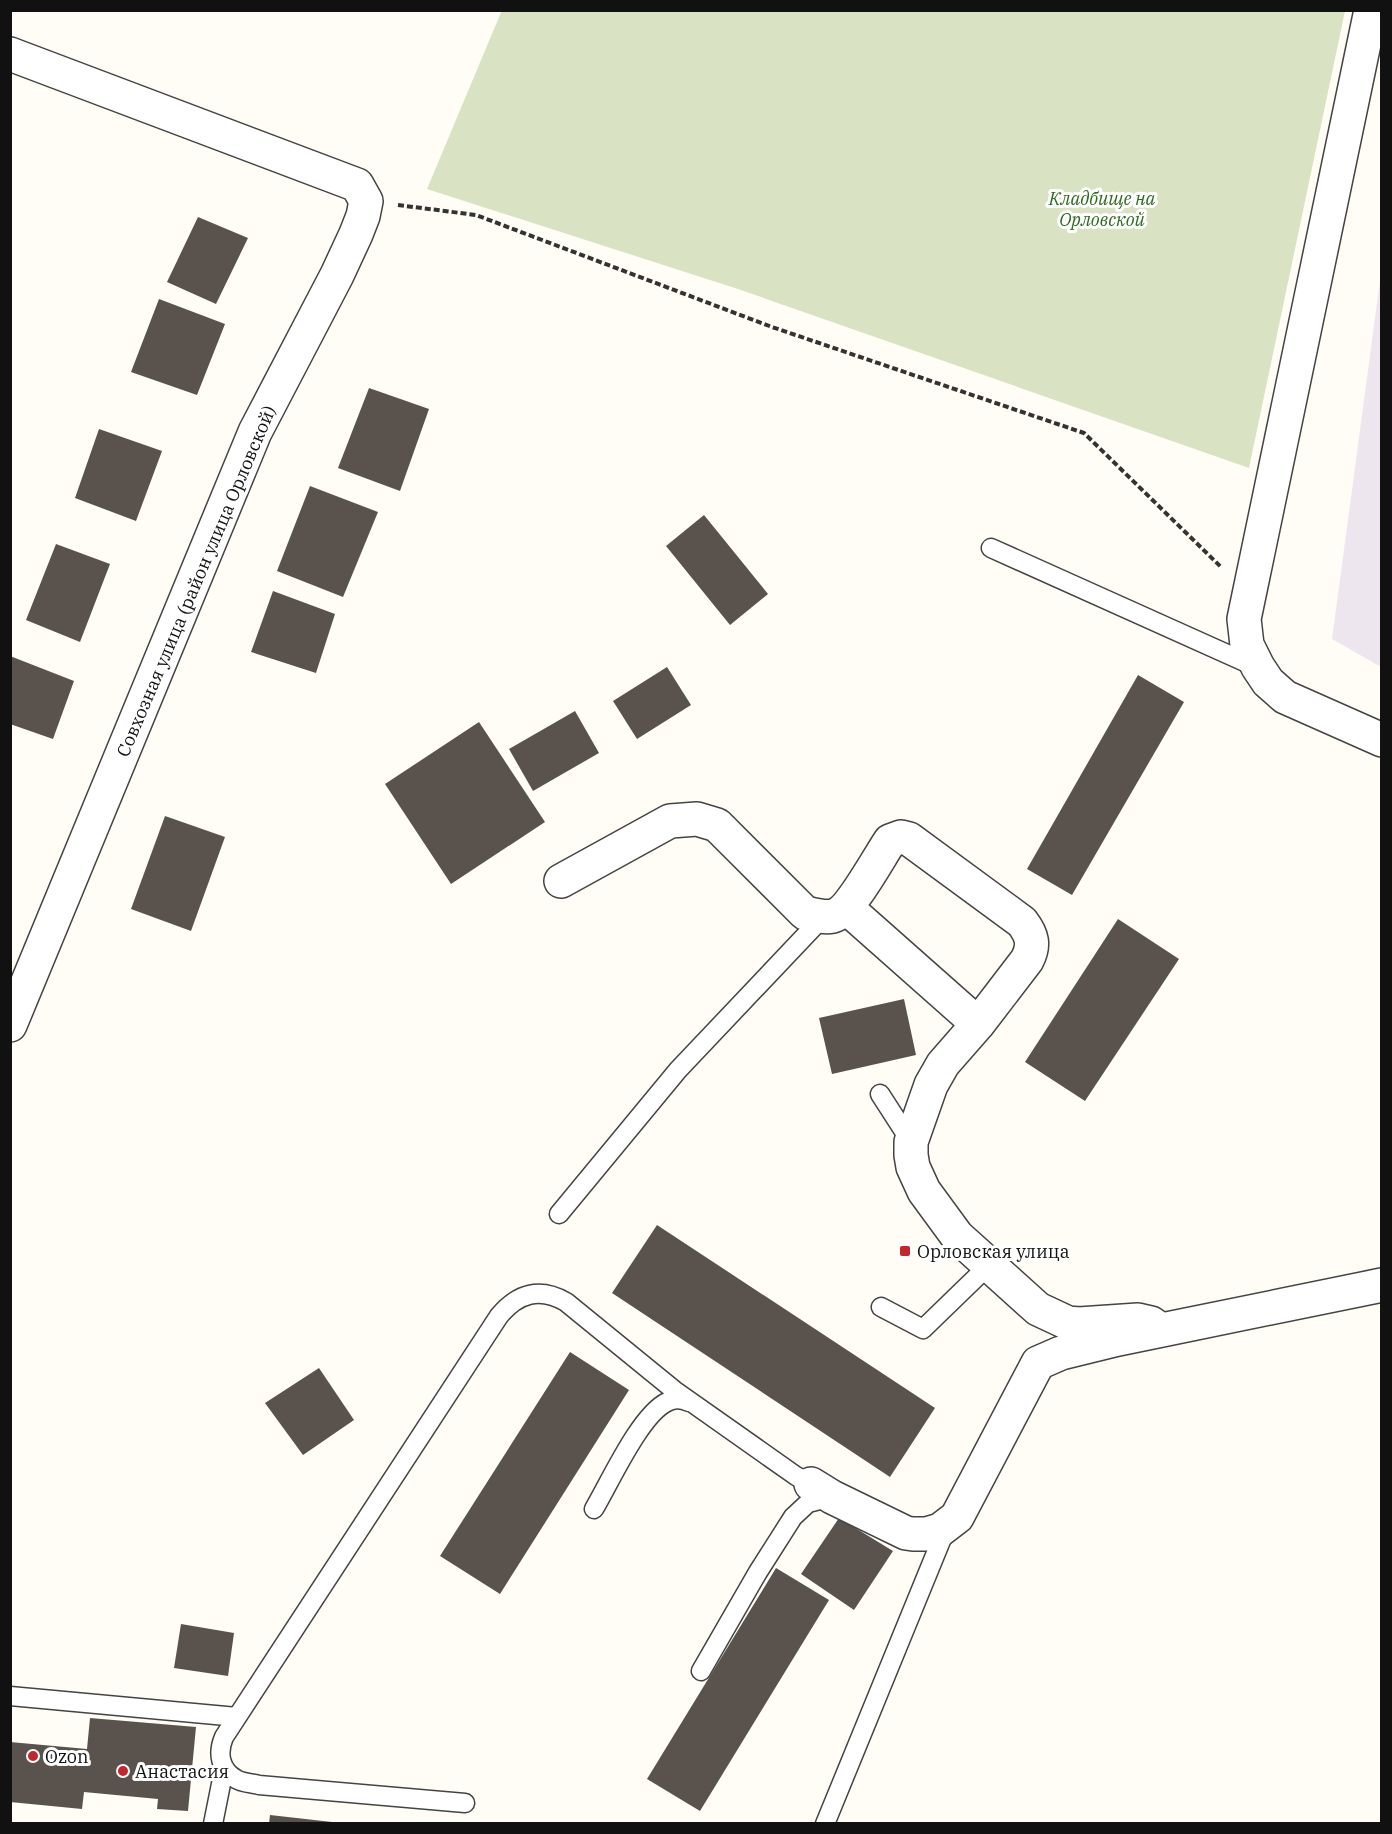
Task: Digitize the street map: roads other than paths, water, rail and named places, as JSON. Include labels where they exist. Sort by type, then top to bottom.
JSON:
[{"type":"street","points":[[1371,10],[1244,619],[1248,645],[1258,667],[1268,682],[1284,697],[1382,740]]},
{"type":"street","name":"Совхозная улица (район улица Орловской)","points":[[10,54],[357,185],[366,201],[363,216],[337,275],[255,432],[10,1025]]},
{"type":"street","points":[[561,881],[670,821],[697,819],[717,825],[805,913],[835,913],[978,1024]]},
{"type":"street","points":[[835,913],[890,841],[901,837],[909,839],[1022,922],[1029,932],[1033,946],[1027,960],[978,1024],[943,1064],[932,1085],[911,1142],[910,1155],[913,1167],[924,1191],[957,1236],[1038,1309],[1068,1323],[1138,1320],[1151,1323],[1161,1330]]},
{"type":"street","points":[[1038,1363],[1061,1353],[1161,1330],[1382,1285]]},
{"type":"street","points":[[811,1491],[906,1533],[926,1534],[946,1526],[957,1517],[1038,1363],[1038,1309]]},
{"type":"lane","points":[[991,548],[1258,667]]},
{"type":"lane","points":[[559,1214],[678,1070],[835,913]]},
{"type":"lane","points":[[880,1094],[911,1142]]},
{"type":"lane","points":[[881,1307],[923,1329],[989,1265]]},
{"type":"lane","points":[[213,1824],[224,1768],[219,1752],[224,1737],[493,1326],[511,1303],[524,1297],[541,1294],[561,1299],[691,1402],[811,1491],[785,1528],[701,1671]]},
{"type":"lane","points":[[594,1509],[632,1439],[650,1415],[669,1401],[678,1398],[691,1402]]},
{"type":"lane","points":[[825,1824],[946,1526]]},
{"type":"lane","points":[[10,1696],[237,1717]]},
{"type":"lane","points":[[224,1768],[238,1780],[259,1785],[465,1803]]},
{"type":"place","name":"Орловская улица","points":[[905,1251]]},
{"type":"place","name":"Ozon","points":[[33,1756]]},
{"type":"place","name":"Анастасия","points":[[123,1771]]},
{"type":"park label","name":"Кладбище на Орловской","points":[[1102,208]]}]
